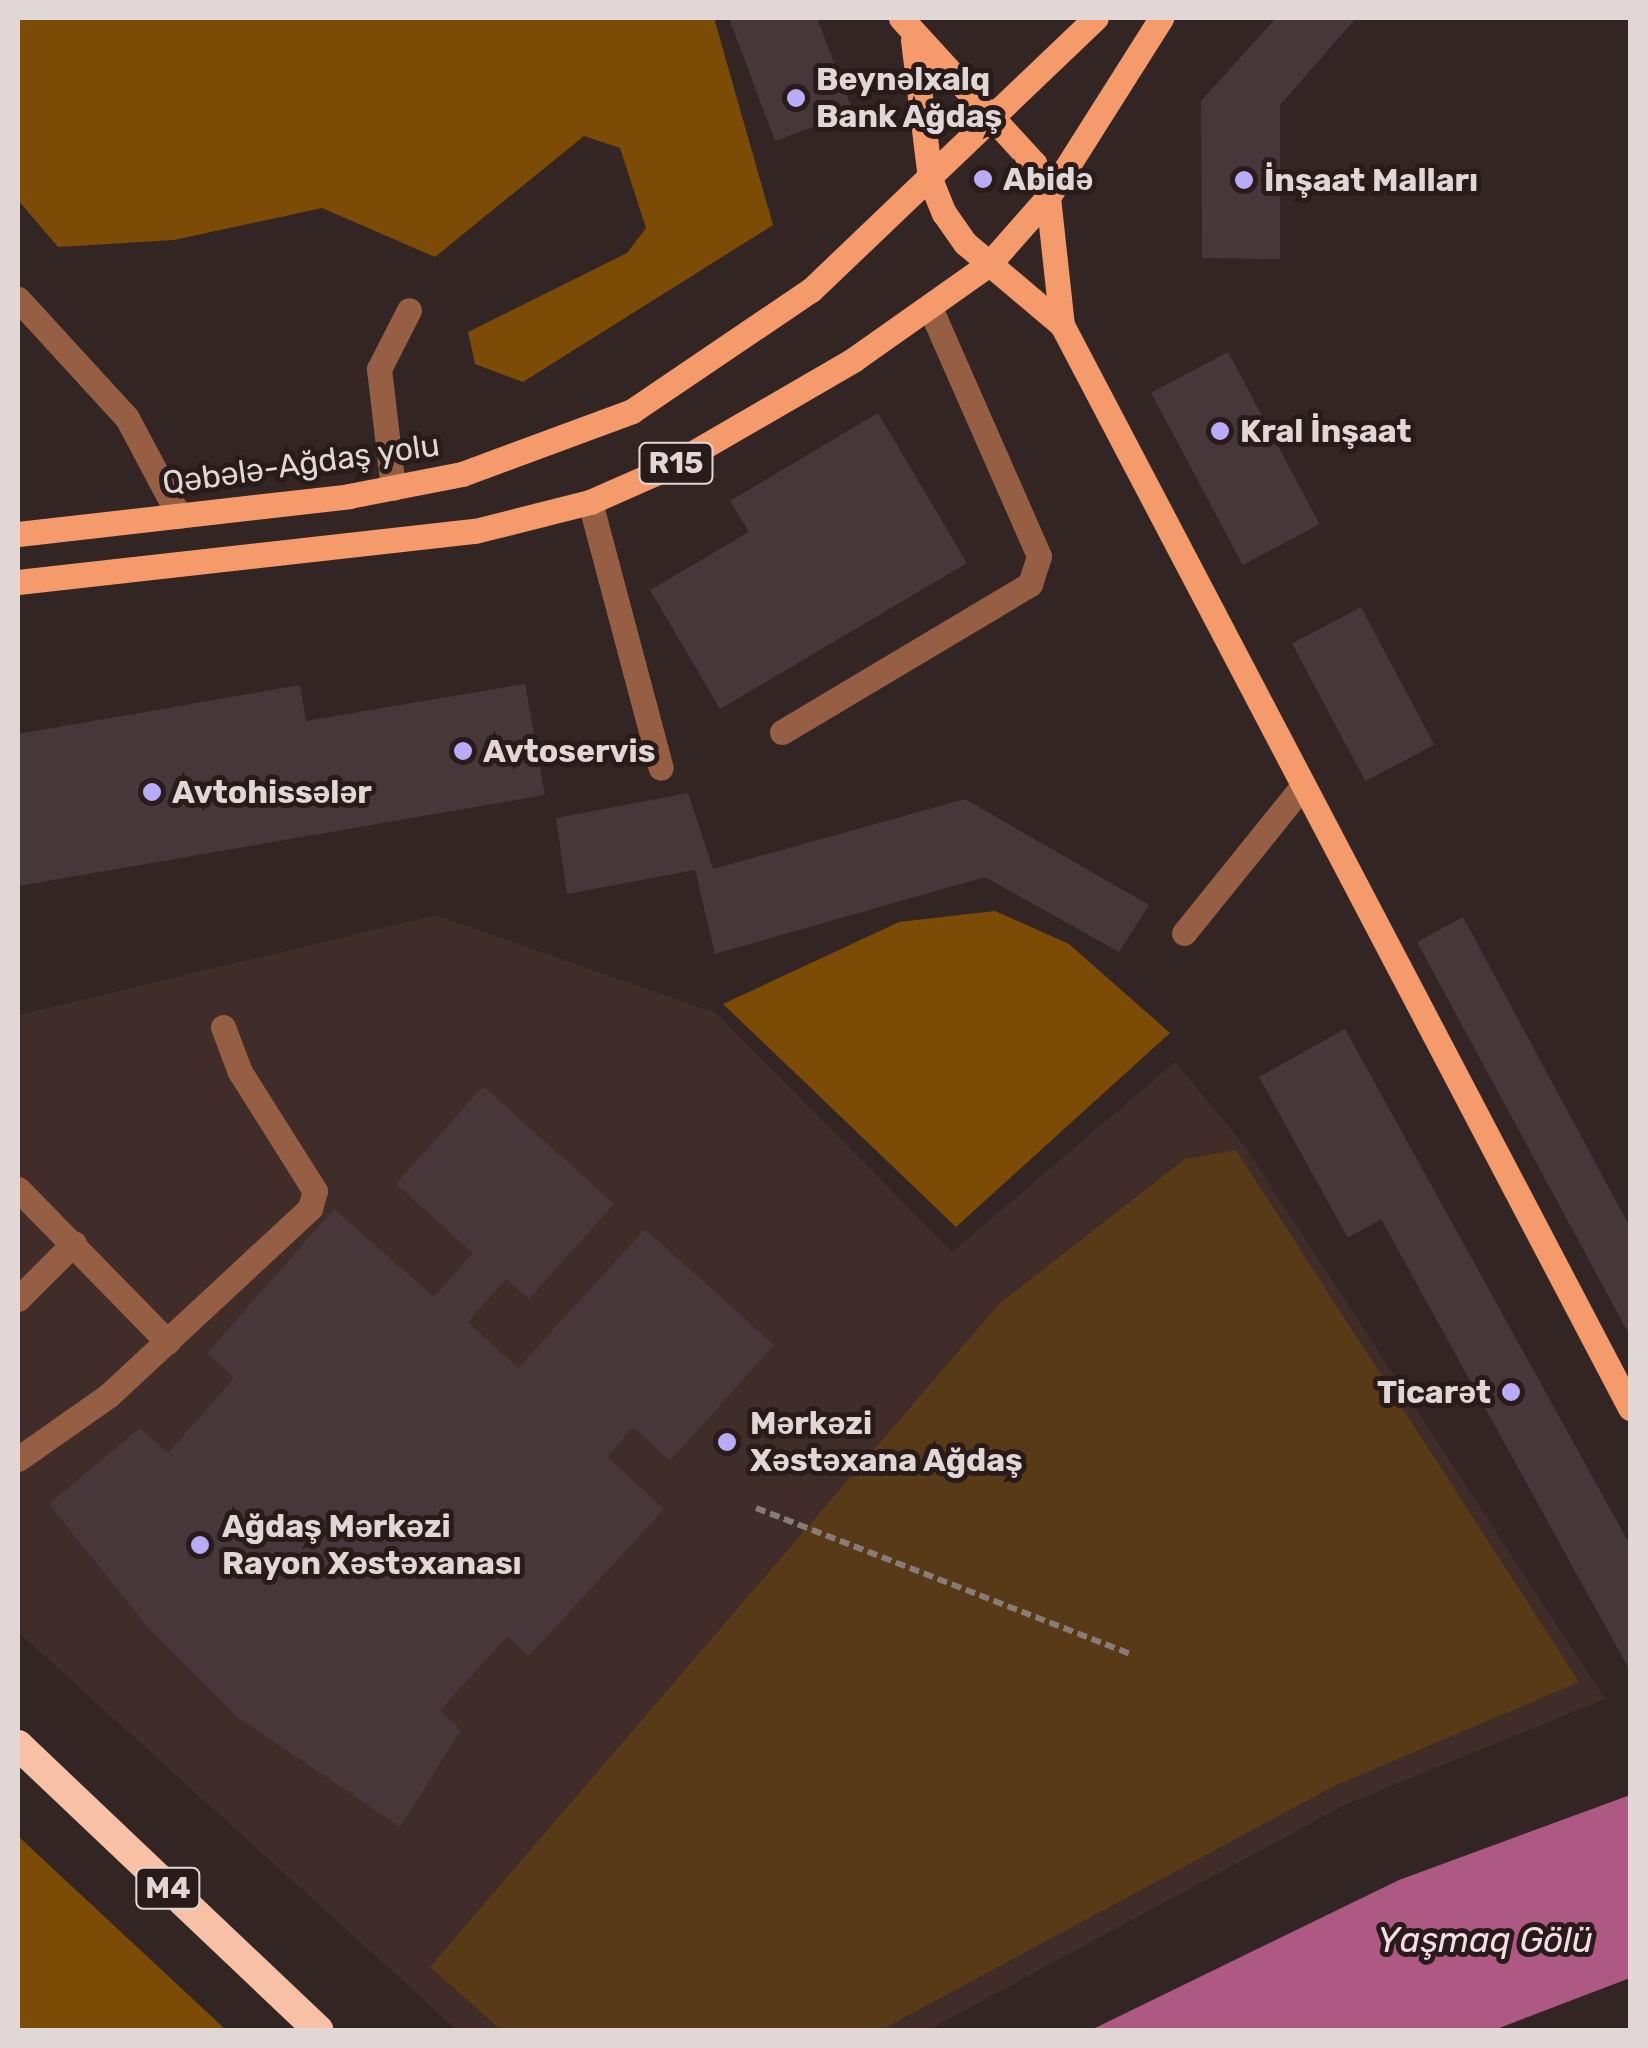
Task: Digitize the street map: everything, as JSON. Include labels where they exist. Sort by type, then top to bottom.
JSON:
[{"type":"highway","name":"M4","points":[[18,1745],[318,2030]]},
{"type":"main road","name":"Qəbələ-Ağdaş yolu","points":[[18,534],[393,488],[462,474],[632,410],[812,290],[1096,18]]},
{"type":"main road","name":"R15","points":[[18,582],[358,549],[590,502],[751,422],[930,308],[988,264],[1048,197],[1161,18]]},
{"type":"main road","points":[[907,29],[994,114],[1048,197],[1062,325],[1300,789],[1630,1408]]},
{"type":"main road","points":[[907,29],[930,179],[944,213],[988,264],[1062,325]]},
{"type":"lane","points":[[18,299],[127,418],[179,516]]},
{"type":"lane","points":[[782,732],[1030,584],[1039,556],[930,308]]},
{"type":"lane","points":[[393,488],[379,369],[409,310]]},
{"type":"lane","points":[[590,502],[661,768]]},
{"type":"lane","points":[[1184,933],[1300,789]]},
{"type":"lane","points":[[18,1458],[168,1342],[298,1225],[315,1191],[240,1072],[223,1027]]},
{"type":"lane","points":[[18,1190],[168,1342]]},
{"type":"lane","points":[[18,1299],[74,1243]]},
{"type":"path","points":[[756,1508],[1130,1654]]},
{"type":"shaded area","points":[[18,18],[714,18],[773,225],[523,382],[475,364],[468,332],[627,253],[646,228],[620,148],[584,136],[435,257],[322,208],[174,240],[58,247],[18,200]]},
{"type":"shaded area","points":[[995,911],[1069,944],[1170,1033],[956,1227],[723,1004],[899,922]]},
{"type":"shaded area","name":"Mərkəzi Xəstəxana Ağdaş","points":[[436,915],[716,1013],[952,1252],[1175,1062],[1244,1145],[1605,1699],[1345,1805],[928,2030],[457,2030],[18,1632],[18,1015]]},
{"type":"shaded area","points":[[1236,1150],[1579,1682],[1334,1786],[881,2030],[501,2030],[430,1967],[999,1304],[1185,1159]]},
{"type":"shaded area","points":[[18,1836],[226,2030],[18,2030]]},
{"type":"water","name":"Yaşmaq Gölü","points":[[1630,1795],[1630,1978],[1494,2030],[1091,2030],[1399,1880]]},
{"type":"building","points":[[729,18],[817,18],[853,112],[775,141]]},
{"type":"building","points":[[1276,18],[1356,18],[1280,105],[1280,259],[1202,258],[1201,101]]},
{"type":"building","points":[[1228,352],[1320,524],[1243,565],[1151,393]]},
{"type":"building","points":[[878,413],[967,563],[720,709],[650,590],[749,532],[730,501]]},
{"type":"building","points":[[1361,607],[1434,745],[1365,781],[1292,644]]},
{"type":"building","points":[[525,684],[545,795],[18,886],[18,734],[300,685],[306,721]]},
{"type":"building","points":[[688,793],[713,869],[965,799],[1149,905],[1119,952],[985,877],[715,954],[695,870],[567,894],[556,818]]},
{"type":"building","points":[[1463,917],[1630,1227],[1630,1336],[1417,942]]},
{"type":"building","name":"Ticarət","points":[[1345,1029],[1630,1545],[1630,1671],[1381,1219],[1348,1238],[1259,1077]]},
{"type":"building","points":[[483,1086],[614,1204],[529,1299],[506,1279],[468,1322],[518,1368],[645,1229],[774,1345],[670,1461],[633,1427],[607,1457],[664,1509],[529,1656],[507,1637],[440,1710],[461,1730],[400,1827],[237,1717],[150,1630],[49,1504],[140,1428],[168,1453],[234,1378],[207,1353],[334,1209],[434,1297],[473,1253],[396,1184]]},
{"type":"place","name":"Beynəlxalq Bank Ağdaş","points":[[796,98]]},
{"type":"place","name":"Abidə","points":[[983,179]]},
{"type":"place","name":"İnşaat Malları","points":[[1244,180]]},
{"type":"place","name":"Kral İnşaat","points":[[1220,431]]},
{"type":"place","name":"Avtoservis","points":[[463,751]]},
{"type":"place","name":"Avtohissələr","points":[[152,792]]},
{"type":"place","name":"Ticarət","points":[[1511,1392]]},
{"type":"place","name":"Mərkəzi Xəstəxana Ağdaş","points":[[727,1442]]},
{"type":"place","name":"Ağdaş Mərkəzi Rayon Xəstəxanası","points":[[200,1545]]}]
